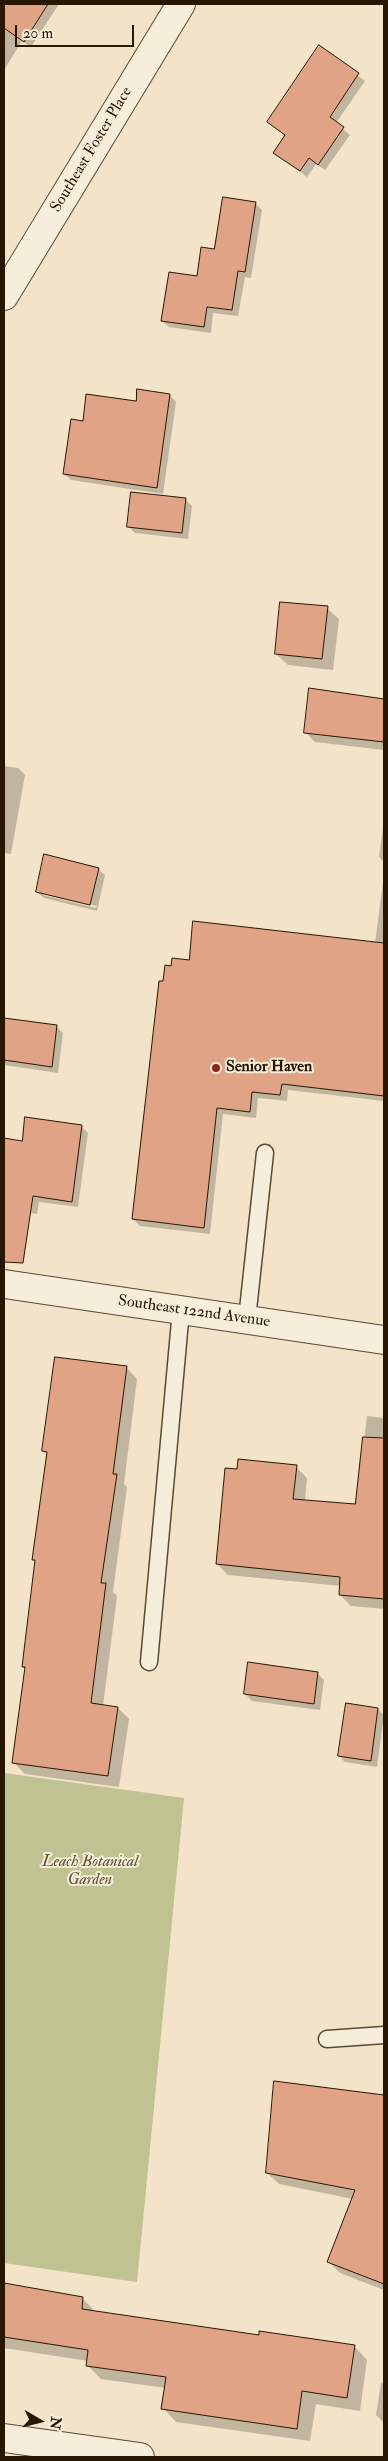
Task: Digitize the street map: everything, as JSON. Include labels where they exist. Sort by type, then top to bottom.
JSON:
[{"type":"street","name":"Southeast Foster Place","points":[[4,296],[181,4]]},
{"type":"street","name":"Southeast 122nd Avenue","points":[[4,1284],[384,1340]]},
{"type":"street","points":[[4,2438],[140,2457]]},
{"type":"lane","points":[[247,1319],[265,1153]]},
{"type":"lane","points":[[149,1662],[181,1310]]},
{"type":"lane","points":[[327,2039],[384,2035]]},
{"type":"green space","name":"Leach Botanical Garden","points":[[4,1773],[184,1798],[137,2282],[4,2263]]},
{"type":"building","points":[[4,4],[48,4],[24,42],[4,28]]},
{"type":"building","points":[[319,45],[359,73],[330,117],[344,127],[318,165],[309,158],[300,171],[273,153],[285,135],[267,122]]},
{"type":"building","points":[[223,197],[256,202],[245,272],[238,271],[232,310],[207,307],[204,327],[161,321],[169,272],[197,276],[201,247],[214,249]]},
{"type":"building","points":[[137,389],[170,394],[157,488],[63,474],[71,419],[83,421],[86,394],[136,401]]},
{"type":"building","points":[[131,492],[186,498],[182,533],[127,527]]},
{"type":"building","points":[[280,602],[328,606],[322,659],[275,654]]},
{"type":"building","points":[[309,688],[384,699],[384,742],[304,733]]},
{"type":"building","points":[[44,854],[99,868],[90,905],[36,892]]},
{"type":"building","name":"Senior Haven","points":[[193,921],[384,943],[384,1096],[282,1084],[280,1095],[252,1092],[250,1112],[217,1108],[204,1228],[132,1219],[159,981],[163,981],[165,965],[171,966],[172,958],[189,960]]},
{"type":"building","points":[[4,1018],[57,1025],[52,1067],[4,1060]]},
{"type":"building","points":[[25,1117],[82,1125],[72,1202],[33,1196],[23,1263],[4,1262],[4,1138],[22,1141]]},
{"type":"building","points":[[55,1357],[127,1366],[113,1474],[117,1474],[101,1583],[106,1583],[91,1703],[118,1707],[108,1776],[12,1763],[25,1667],[22,1667],[35,1560],[32,1560],[47,1452],[42,1451]]},
{"type":"building","points":[[363,1437],[384,1438],[384,1599],[339,1595],[340,1577],[216,1564],[225,1468],[237,1469],[238,1459],[297,1465],[293,1499],[355,1504]]},
{"type":"building","points":[[248,1662],[318,1672],[314,1704],[244,1694]]},
{"type":"building","points":[[346,1703],[378,1708],[371,1761],[338,1756]]},
{"type":"building","points":[[274,2081],[384,2095],[384,2284],[327,2262],[355,2190],[266,2173]]},
{"type":"building","points":[[4,2283],[83,2297],[82,2309],[259,2335],[259,2331],[355,2345],[347,2398],[302,2391],[297,2429],[161,2409],[166,2377],[86,2366],[88,2350],[4,2337]]},
{"type":"place","name":"Senior Haven","points":[[216,1068]]}]
